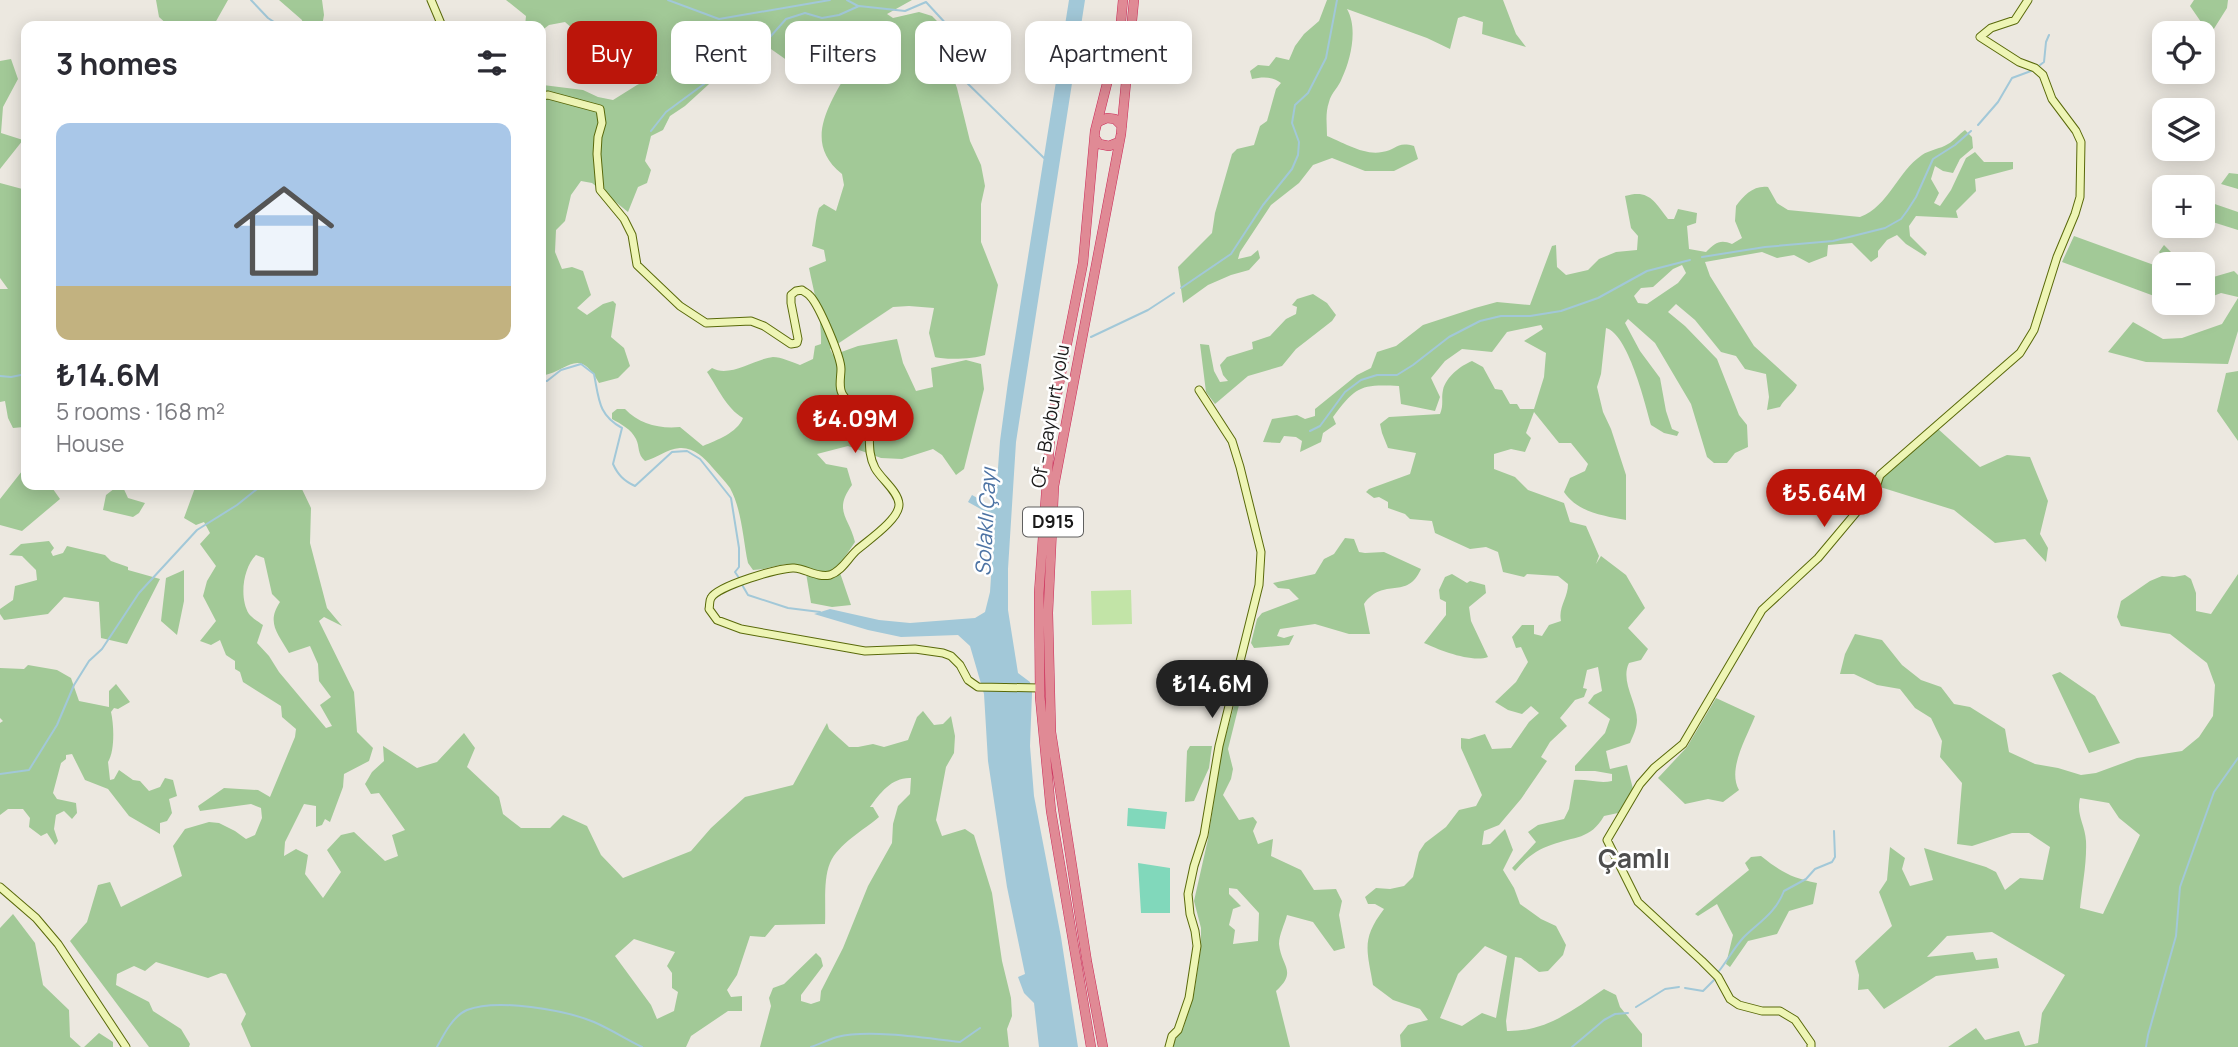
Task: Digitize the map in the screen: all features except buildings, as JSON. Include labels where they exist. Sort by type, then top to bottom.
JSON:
[{"type":"highway","name":"Of - Bayburt yolu","points":[[1091,1047],[1051,811],[1037,688],[1039,593],[1051,424],[1083,262],[1095,138],[1120,32],[1123,0]]},
{"type":"highway","name":"Of - Bayburt yolu","points":[[1103,1047],[1051,732],[1048,613],[1054,486],[1122,126],[1134,0]]},
{"type":"highway","points":[[1098,122],[1107,118],[1115,119],[1122,126]]},
{"type":"highway","points":[[1095,138],[1100,144],[1109,146],[1119,142]]},
{"type":"street","points":[[430,0],[440,21]]},
{"type":"street","points":[[1811,1047],[1795,1020],[1780,1011],[1762,1011],[1740,1005],[1730,999],[1718,977],[1638,902],[1607,840],[1640,784],[1654,768],[1683,744],[1762,610],[1818,558],[1875,490],[1880,475],[2020,353],[2034,330],[2057,257],[2080,197],[2081,142],[2052,99],[2043,75],[1980,37],[1991,28],[2015,20],[2028,0]]},
{"type":"street","points":[[546,95],[600,109],[602,122],[597,154],[600,190],[624,219],[632,235],[637,265],[680,306],[706,323],[751,321],[764,326],[791,344],[797,343],[798,338],[791,295],[802,289],[811,296],[825,323],[841,366],[840,387],[843,396],[865,414],[869,425],[869,452],[875,467],[899,504],[881,532],[855,551],[833,574],[820,576],[808,570],[792,568],[720,589],[710,598],[709,609],[718,620],[741,629],[865,650],[915,649],[943,653],[960,664],[968,680],[978,687],[1037,688]]},
{"type":"street","points":[[1169,1047],[1189,998],[1197,946],[1188,894],[1204,835],[1219,746],[1259,585],[1261,552],[1232,442],[1199,390]]},
{"type":"street","points":[[0,887],[36,918],[58,944],[126,1047]]},
{"type":"green space","points":[[156,0],[228,0],[216,21],[163,21],[159,17]]},
{"type":"green space","points":[[279,0],[322,0],[323,21],[302,20]]},
{"type":"green space","points":[[506,0],[912,0],[887,14],[893,18],[919,12],[932,16],[937,21],[915,21],[915,84],[956,84],[970,141],[981,165],[985,186],[981,204],[981,242],[998,285],[985,355],[960,359],[935,357],[929,333],[934,308],[909,306],[893,307],[830,349],[833,355],[858,346],[897,339],[903,363],[916,391],[933,387],[931,368],[966,360],[981,364],[984,389],[964,469],[956,475],[942,455],[933,449],[902,459],[881,458],[848,446],[817,454],[826,464],[847,468],[852,485],[846,494],[843,508],[855,542],[838,567],[851,605],[832,607],[811,603],[805,567],[785,564],[753,570],[748,563],[740,515],[728,485],[709,464],[690,449],[670,450],[645,461],[634,435],[612,419],[612,413],[617,409],[625,409],[650,424],[680,427],[703,446],[731,432],[743,418],[727,403],[707,372],[712,368],[726,371],[773,357],[800,365],[813,359],[815,346],[821,344],[821,334],[809,268],[826,261],[824,250],[812,246],[817,217],[819,208],[824,204],[836,211],[844,185],[842,174],[830,162],[824,149],[823,123],[841,84],[901,84],[901,21],[785,21],[785,59],[771,49],[771,21],[671,21],[671,84],[709,84],[670,116],[663,130],[651,136],[645,161],[651,170],[647,183],[638,187],[628,212],[592,183],[581,181],[571,195],[565,221],[556,230],[555,252],[562,269],[572,267],[583,271],[591,295],[577,308],[587,315],[603,304],[613,301],[616,304],[611,337],[624,348],[630,366],[618,378],[599,383],[592,372],[579,363],[546,374],[546,85],[583,90],[613,100],[639,84],[657,84],[657,21],[567,21],[567,24],[546,27],[546,21],[526,21],[526,16]]},
{"type":"green space","points":[[1327,0],[1503,0],[1516,34],[1526,47],[1482,34],[1483,22],[1464,16],[1458,18],[1450,49],[1347,9],[1352,25],[1352,43],[1341,81],[1328,106],[1327,136],[1354,148],[1375,153],[1400,145],[1414,146],[1418,159],[1394,171],[1365,171],[1332,158],[1313,165],[1299,183],[1271,205],[1240,252],[1238,259],[1251,256],[1258,250],[1260,258],[1249,270],[1208,285],[1183,303],[1178,267],[1212,233],[1232,154],[1237,149],[1254,145],[1260,126],[1267,121],[1276,89],[1281,83],[1267,78],[1252,79],[1250,71],[1258,65],[1269,66],[1276,57],[1289,60],[1304,34],[1319,21]]},
{"type":"green space","points":[[2194,0],[2228,0],[2227,8],[2215,27],[2215,21],[2200,21],[2190,6]]},
{"type":"green space","points":[[11,59],[18,79],[3,107],[1,133],[21,139],[21,143],[0,169],[0,61]]},
{"type":"green space","points":[[1965,130],[1972,137],[1973,148],[1960,159],[1953,173],[1935,166],[1931,179],[1939,193],[1934,203],[1940,206],[1966,158],[1975,152],[1984,162],[2013,162],[2013,169],[1975,179],[1976,191],[1956,211],[1958,218],[1916,216],[1909,226],[1910,236],[1927,253],[1925,256],[1897,235],[1887,240],[1878,251],[1878,257],[1871,262],[1852,243],[1828,245],[1827,256],[1809,263],[1794,255],[1777,258],[1762,252],[1705,262],[1710,276],[1754,346],[1797,385],[1780,407],[1767,410],[1769,397],[1766,374],[1745,369],[1736,356],[1721,352],[1695,320],[1676,304],[1668,312],[1717,359],[1739,415],[1747,425],[1748,447],[1735,453],[1727,463],[1714,463],[1707,457],[1691,404],[1655,343],[1628,319],[1625,323],[1640,351],[1660,378],[1672,429],[1679,432],[1677,436],[1664,433],[1651,425],[1628,356],[1614,333],[1606,328],[1597,387],[1603,412],[1626,475],[1626,520],[1592,512],[1569,499],[1564,492],[1570,478],[1585,471],[1588,464],[1571,443],[1559,443],[1534,412],[1526,433],[1531,438],[1525,452],[1511,449],[1494,454],[1494,469],[1515,477],[1528,490],[1564,503],[1570,522],[1586,526],[1599,556],[1596,564],[1601,556],[1626,575],[1645,608],[1628,628],[1648,649],[1641,660],[1629,663],[1627,670],[1626,677],[1636,713],[1634,735],[1630,743],[1606,751],[1610,769],[1627,765],[1633,789],[1618,813],[1604,816],[1599,824],[1581,836],[1540,849],[1515,871],[1512,868],[1536,842],[1528,832],[1538,825],[1564,819],[1569,809],[1574,780],[1612,781],[1612,774],[1575,771],[1575,766],[1605,733],[1610,719],[1588,703],[1594,695],[1602,691],[1598,667],[1587,670],[1584,697],[1575,700],[1560,718],[1567,726],[1550,742],[1541,757],[1547,761],[1521,799],[1499,825],[1484,831],[1482,845],[1490,844],[1505,829],[1513,850],[1503,870],[1520,904],[1556,926],[1566,945],[1563,955],[1548,971],[1539,972],[1521,958],[1515,957],[1507,1031],[1547,1024],[1604,989],[1616,995],[1620,1007],[1642,1034],[1642,1047],[1401,1047],[1400,1035],[1408,1025],[1428,1020],[1420,1009],[1393,1000],[1373,985],[1369,963],[1369,937],[1384,909],[1368,904],[1365,897],[1376,888],[1404,886],[1413,877],[1419,852],[1425,843],[1446,827],[1459,810],[1476,806],[1482,795],[1461,748],[1461,738],[1469,739],[1485,734],[1492,749],[1511,748],[1529,722],[1539,713],[1531,706],[1522,714],[1495,702],[1516,682],[1528,662],[1521,647],[1516,648],[1512,637],[1522,625],[1534,625],[1534,634],[1542,636],[1549,625],[1561,621],[1568,584],[1558,576],[1527,574],[1524,577],[1503,572],[1498,552],[1486,547],[1470,549],[1435,533],[1432,521],[1410,519],[1405,514],[1388,508],[1388,502],[1379,497],[1374,498],[1366,492],[1410,474],[1416,453],[1388,448],[1380,424],[1389,417],[1440,414],[1442,393],[1447,381],[1467,363],[1472,361],[1483,367],[1495,389],[1502,390],[1510,404],[1517,404],[1520,409],[1534,409],[1544,377],[1546,353],[1524,341],[1543,329],[1541,325],[1507,332],[1492,352],[1462,349],[1445,361],[1431,378],[1440,397],[1435,411],[1401,404],[1399,386],[1360,389],[1333,417],[1336,424],[1323,433],[1321,442],[1300,452],[1302,441],[1296,437],[1284,436],[1280,443],[1263,442],[1272,419],[1297,415],[1305,419],[1315,416],[1315,409],[1357,375],[1371,368],[1377,352],[1396,346],[1423,325],[1497,302],[1530,305],[1552,246],[1556,245],[1557,267],[1566,275],[1588,270],[1599,259],[1616,252],[1637,250],[1638,236],[1631,228],[1625,196],[1645,195],[1655,202],[1668,219],[1674,219],[1678,209],[1697,213],[1696,223],[1687,226],[1689,249],[1706,252],[1718,243],[1732,244],[1742,238],[1735,221],[1736,206],[1754,189],[1768,187],[1777,203],[1788,210],[1860,217],[1870,212],[1886,197],[1913,162],[1925,153],[1950,143]],"holes":[[[1682,265],[1686,273],[1678,283],[1647,304],[1638,303],[1634,296],[1641,288],[1653,287],[1673,269]],[[1485,946],[1507,956],[1496,1018],[1482,1013],[1462,1026],[1440,1018],[1458,974]]]},
{"type":"green space","points":[[2229,173],[2238,174],[2238,189],[2221,184]]},
{"type":"green space","points":[[0,183],[21,189],[21,427],[13,428],[5,401],[0,402],[0,289],[8,289],[0,278]]},
{"type":"green space","points":[[2215,204],[2238,212],[2238,230],[2215,223]]},
{"type":"green space","points":[[2074,236],[2152,264],[2152,295],[2062,262]]},
{"type":"green space","points":[[2164,245],[2171,252],[2159,252]]},
{"type":"green space","points":[[2234,271],[2238,275],[2238,297],[2221,293],[2215,295],[2215,277]]},
{"type":"green space","points":[[1313,294],[1327,303],[1336,315],[1332,321],[1296,349],[1282,366],[1248,376],[1215,404],[1206,392],[1200,344],[1209,345],[1214,371],[1220,382],[1228,381],[1220,365],[1227,357],[1253,349],[1252,342],[1270,336],[1286,319],[1296,314],[1297,307],[1292,305],[1297,299]]},
{"type":"green space","points":[[2238,298],[2238,331],[2228,364],[2146,362],[2108,352],[2133,322],[2163,339],[2182,338],[2222,324]]},
{"type":"green space","points":[[2238,371],[2238,441],[2217,411],[2226,373]]},
{"type":"green space","points":[[1937,428],[1980,467],[2007,455],[2030,457],[2048,501],[2040,534],[2048,548],[2046,562],[2025,539],[1995,543],[1954,510],[1880,487],[1883,477]]},
{"type":"green space","points":[[21,472],[21,490],[54,490],[60,499],[22,531],[0,525],[0,499]]},
{"type":"green space","points":[[112,490],[124,490],[128,498],[145,503],[133,517],[103,510],[106,495]]},
{"type":"green space","points":[[194,490],[302,490],[311,508],[310,543],[327,608],[342,626],[324,617],[319,621],[354,692],[357,732],[373,748],[369,761],[344,774],[343,787],[330,822],[325,819],[322,825],[316,827],[316,806],[304,804],[285,842],[284,856],[296,849],[308,855],[305,874],[323,898],[341,872],[327,850],[341,835],[354,832],[385,861],[398,856],[392,835],[405,830],[379,793],[371,794],[365,784],[372,772],[384,761],[383,746],[417,768],[437,762],[464,733],[475,748],[467,767],[499,797],[503,814],[521,828],[550,828],[563,815],[587,826],[601,855],[623,878],[691,851],[711,828],[745,797],[793,785],[827,723],[829,729],[849,747],[873,744],[884,747],[908,740],[917,717],[923,711],[934,725],[943,724],[951,716],[955,736],[954,753],[946,767],[936,820],[942,836],[965,829],[974,835],[992,893],[1002,961],[1011,998],[1012,1016],[1007,1029],[1009,1047],[760,1047],[773,988],[784,984],[816,953],[823,966],[801,995],[801,1001],[811,1004],[820,1001],[821,991],[843,948],[868,886],[892,843],[898,806],[910,794],[911,778],[904,778],[882,791],[870,807],[873,807],[879,817],[845,844],[830,863],[826,877],[825,924],[775,925],[765,937],[750,936],[737,975],[727,990],[731,997],[742,996],[742,1011],[728,1011],[691,1036],[686,1047],[251,1047],[241,1024],[246,1014],[226,974],[208,978],[156,962],[145,971],[134,966],[117,974],[116,985],[149,1002],[153,1011],[181,1029],[190,1044],[189,1047],[149,1047],[70,941],[87,922],[98,885],[110,882],[121,907],[182,876],[173,846],[185,829],[209,822],[219,823],[246,839],[255,835],[262,818],[261,808],[251,804],[200,811],[198,806],[224,788],[258,790],[270,797],[296,729],[282,717],[281,706],[243,682],[240,672],[235,669],[235,661],[226,655],[220,640],[211,645],[200,641],[216,621],[203,596],[207,581],[216,566],[200,544],[210,533],[204,522],[196,525],[184,518]],"holes":[[[256,555],[264,558],[272,594],[280,602],[274,616],[275,628],[289,653],[310,646],[318,664],[319,681],[331,697],[320,705],[332,726],[326,728],[257,643],[263,625],[249,614],[243,592],[248,567]],[[634,939],[675,952],[667,966],[672,973],[672,988],[678,992],[674,1011],[657,1019],[651,1005],[615,956]]]},
{"type":"green space","points":[[1345,538],[1354,539],[1359,552],[1384,552],[1421,569],[1409,584],[1379,591],[1364,604],[1370,634],[1349,634],[1315,624],[1280,629],[1277,636],[1284,638],[1294,635],[1289,645],[1254,648],[1251,643],[1257,619],[1262,613],[1299,599],[1289,589],[1278,588],[1273,583],[1315,574],[1324,559],[1334,554]]},
{"type":"green space","points":[[49,541],[54,548],[51,552],[53,556],[63,553],[67,546],[105,555],[111,561],[128,567],[128,570],[160,579],[127,644],[101,638],[99,602],[64,597],[48,614],[4,620],[0,609],[13,600],[15,586],[37,580],[36,570],[22,556],[9,555],[21,544]]},
{"type":"green space","points":[[184,570],[184,601],[177,635],[161,621],[166,578]]},
{"type":"green space","points":[[1452,574],[1467,583],[1470,581],[1485,585],[1486,593],[1469,607],[1471,621],[1488,657],[1465,657],[1424,643],[1446,615],[1446,602],[1440,599],[1439,590],[1445,577]]},
{"type":"green space","points":[[2238,574],[2238,1047],[1948,1047],[1976,1028],[1985,1040],[2019,1031],[2025,1046],[2038,1043],[2042,1013],[2065,975],[1992,932],[1947,936],[1927,957],[1973,952],[1976,960],[1997,958],[1999,968],[1936,976],[1884,1009],[1868,989],[1858,990],[1859,975],[1855,961],[1892,926],[1879,892],[1887,880],[1890,847],[1905,858],[1902,869],[1910,886],[1933,880],[1924,848],[1996,872],[2005,890],[2020,878],[2043,880],[2050,847],[2029,833],[2012,833],[1972,846],[1957,844],[1962,783],[1940,757],[1942,741],[1931,718],[1915,708],[1900,689],[1877,685],[1854,674],[1840,674],[1845,654],[1855,634],[1882,640],[1902,665],[1921,680],[1941,687],[1954,704],[1970,707],[2005,729],[2009,752],[2035,764],[2081,775],[2096,773],[2137,758],[2182,751],[2199,737],[2213,716],[2215,685],[2207,663],[2170,634],[2121,626],[2117,617],[2121,601],[2162,576],[2185,575],[2191,579],[2196,593],[2196,611],[2211,614]],"holes":[[[2080,798],[2109,803],[2119,818],[2140,835],[2103,914],[2080,908],[2086,849],[2079,804]]]},
{"type":"green space","points":[[1131,590],[1132,624],[1092,625],[1091,591]]},
{"type":"green space","points":[[28,665],[57,670],[71,678],[79,701],[109,707],[109,691],[116,684],[130,702],[118,709],[114,708],[111,712],[113,738],[108,762],[110,780],[114,779],[119,770],[133,780],[140,781],[149,791],[160,787],[165,778],[173,780],[177,796],[169,799],[172,813],[167,821],[160,823],[160,834],[129,816],[108,789],[85,780],[72,754],[66,755],[66,759],[61,763],[53,793],[57,799],[76,803],[77,813],[72,819],[64,811],[56,815],[54,829],[58,841],[55,845],[47,833],[41,836],[29,827],[30,818],[23,809],[8,809],[0,815],[0,723],[3,721],[0,718],[0,668],[24,669]]},
{"type":"green space","points":[[2060,672],[2095,696],[2120,743],[2089,753],[2052,675]]},
{"type":"green space","points":[[1716,698],[1755,716],[1737,763],[1735,773],[1739,790],[1723,802],[1708,799],[1685,804],[1658,778],[1687,747]]},
{"type":"green space","points":[[1239,705],[1228,749],[1233,769],[1223,795],[1239,820],[1253,817],[1257,822],[1253,831],[1258,844],[1273,839],[1271,856],[1301,870],[1314,890],[1336,889],[1342,901],[1339,915],[1345,948],[1334,951],[1313,922],[1287,915],[1279,944],[1287,973],[1283,984],[1276,991],[1290,1047],[1174,1047],[1174,1041],[1183,1029],[1194,993],[1201,948],[1201,928],[1194,901],[1208,839],[1222,749],[1234,706]],"holes":[[[1229,888],[1237,889],[1259,913],[1258,941],[1233,944],[1235,930],[1229,925],[1233,909],[1241,906],[1229,894]]]},
{"type":"green space","points":[[1190,746],[1212,746],[1209,768],[1194,801],[1185,802],[1187,751]]},
{"type":"green space","points":[[1128,808],[1167,812],[1165,829],[1127,826]]},
{"type":"green space","points":[[1761,856],[1787,874],[1817,883],[1813,904],[1789,911],[1777,934],[1748,941],[1730,967],[1726,964],[1733,935],[1717,904],[1698,916],[1695,914],[1749,870],[1745,863],[1751,857]]},
{"type":"green space","points":[[1138,863],[1170,868],[1170,913],[1141,913]]},
{"type":"green space","points":[[13,914],[35,943],[43,985],[69,1010],[70,1037],[81,1047],[0,1047],[0,928]]},
{"type":"green space","points":[[99,1033],[113,1042],[113,1047],[84,1047]]},
{"type":"water","points":[[1069,0],[1085,0],[1082,21],[1066,21]]},
{"type":"water","points":[[1056,84],[1072,84],[1016,442],[1008,610],[1018,673],[1030,682],[1032,693],[1030,746],[1034,796],[1061,937],[1078,1047],[1039,1047],[1034,1003],[1024,993],[1018,977],[1025,974],[1007,887],[988,761],[984,694],[970,646],[958,635],[901,637],[814,614],[830,609],[879,620],[910,623],[975,618],[985,612],[990,592],[995,517],[968,502],[972,495],[995,508],[1008,382]]},
{"type":"waterway","points":[[251,0],[272,21]]},
{"type":"waterway","points":[[668,0],[719,19],[830,0]]},
{"type":"waterway","points":[[847,0],[858,6]]},
{"type":"waterway","points":[[1181,288],[1231,254],[1263,205],[1292,169],[1298,155],[1299,142],[1292,123],[1295,105],[1308,93],[1326,58],[1337,0]]},
{"type":"waterway","points":[[651,131],[666,112],[714,74],[725,46],[745,43],[755,47],[762,46],[786,19],[805,13],[822,18],[839,15],[859,6],[905,11],[926,2],[949,27],[950,44],[963,79],[1044,158]]},
{"type":"waterway","points":[[2040,65],[2044,62],[2049,35]]},
{"type":"waterway","points":[[1978,125],[1998,102],[2012,78],[2031,71]]},
{"type":"waterway","points":[[1702,257],[1765,247],[1833,241],[1885,228],[1901,219],[1907,211],[1933,159],[1971,131]]},
{"type":"waterway","points":[[1310,431],[1320,426],[1345,392],[1361,380],[1377,375],[1397,375],[1449,337],[1480,321],[1501,316],[1530,316],[1561,311],[1598,298],[1647,271],[1690,260]]},
{"type":"waterway","points":[[1091,337],[1148,310],[1174,293]]},
{"type":"waterway","points":[[546,381],[561,370],[581,364],[594,374],[604,412],[622,428],[613,464],[622,477],[635,486],[672,452],[687,451],[700,459],[731,498],[739,548],[739,567],[735,572],[739,578]]},
{"type":"waterway","points":[[0,376],[21,375]]},
{"type":"waterway","points":[[0,774],[29,770],[57,725],[74,685],[139,593],[197,530],[256,490]]},
{"type":"waterway","points":[[741,583],[748,595],[788,608],[820,612]]},
{"type":"waterway","points":[[2146,1047],[2176,936],[2180,887],[2214,792],[2238,758]]},
{"type":"waterway","points":[[1719,971],[1743,938],[1771,912],[1784,891],[1806,879],[1815,869],[1832,862],[1835,857],[1834,831]]},
{"type":"waterway","points":[[1685,988],[1703,991],[1714,980]]},
{"type":"waterway","points":[[1636,1007],[1665,989],[1679,987]]},
{"type":"waterway","points":[[437,1047],[457,1016],[467,1010],[495,1005],[531,1007],[581,1018],[642,1047]]},
{"type":"waterway","points":[[1572,1047],[1604,1020],[1615,1014],[1628,1013]]},
{"type":"waterway","points":[[811,1047],[837,1037],[865,1034],[960,1042],[980,1028]]},
{"type":"district","name":"Çamlı","points":[[1634,859]]},
{"type":"water label","name":"Solaklı Çayı","points":[[986,522]]}]
